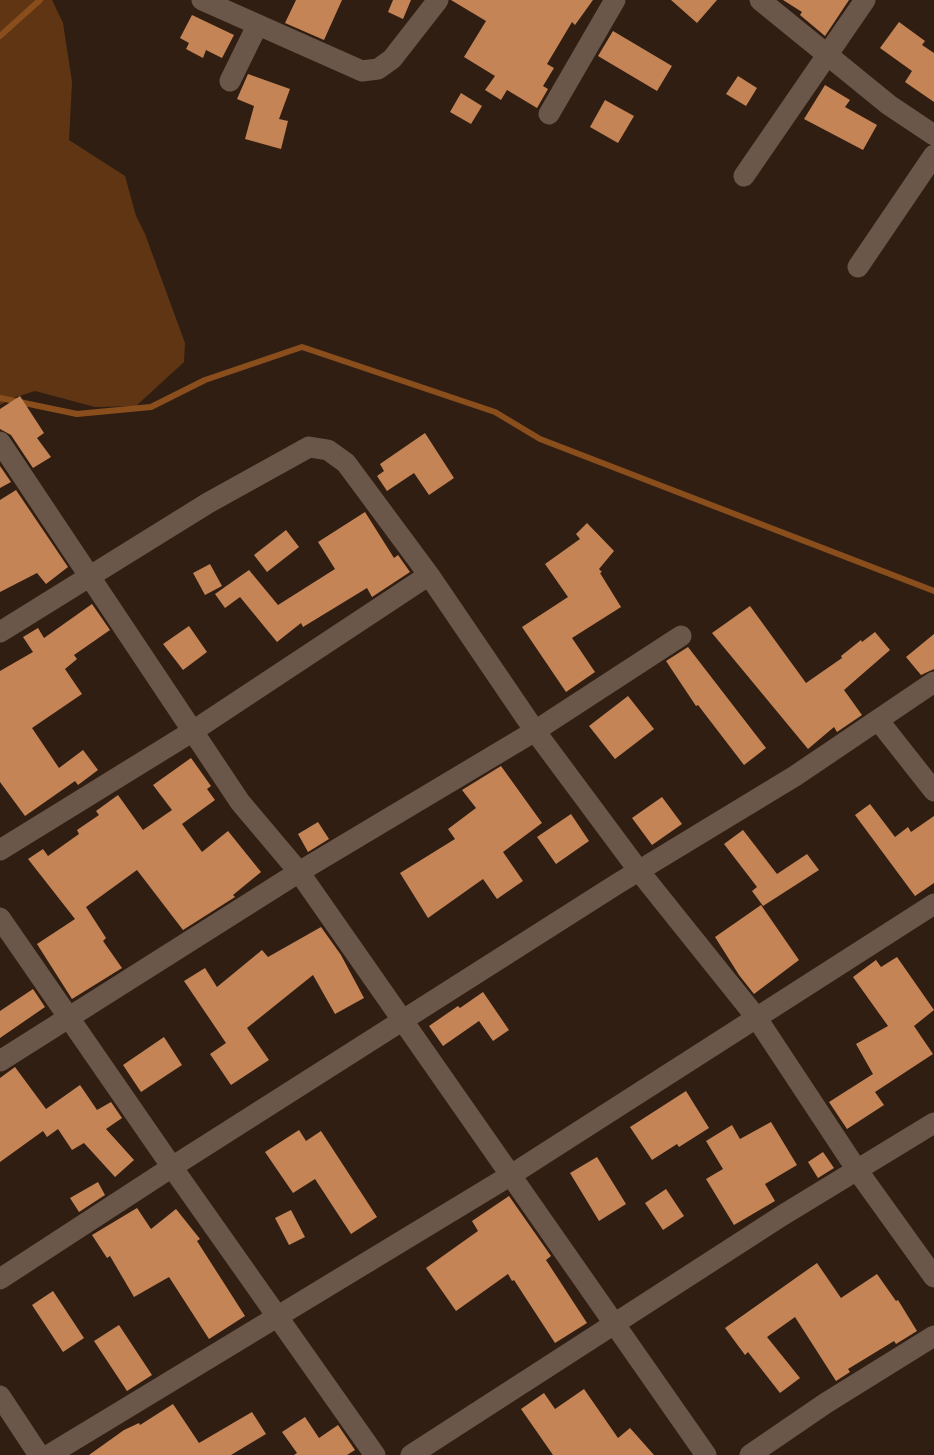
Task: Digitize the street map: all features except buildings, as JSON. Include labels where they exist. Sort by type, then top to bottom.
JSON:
[{"type":"street","points":[[202,0],[362,71],[378,69],[392,59],[427,3]]},
{"type":"street","points":[[549,114],[615,0]]},
{"type":"street","points":[[760,0],[889,105],[934,135]]},
{"type":"street","points":[[744,176],[865,0]]},
{"type":"street","points":[[230,81],[257,26]]},
{"type":"street","points":[[858,267],[934,155]]},
{"type":"street","points":[[0,442],[240,802],[299,873],[706,1455]]},
{"type":"street","points":[[0,632],[208,503],[309,447],[328,450],[346,463],[429,575],[535,731],[639,871],[756,1017],[857,1170],[934,1277]]},
{"type":"street","points":[[0,850],[193,731],[429,575]]},
{"type":"street","points":[[0,1060],[299,873],[535,731],[681,636]]},
{"type":"street","points":[[0,1279],[403,1020],[795,776],[934,682]]},
{"type":"street","points":[[878,720],[934,792]]},
{"type":"street","points":[[49,1455],[511,1175],[934,904]]},
{"type":"street","points":[[0,918],[375,1455]]},
{"type":"street","points":[[411,1455],[934,1123]]},
{"type":"street","points":[[750,1455],[826,1403],[934,1336]]},
{"type":"street","points":[[0,1396],[39,1455]]},
{"type":"shaded area","points":[[0,0],[52,0],[63,23],[72,82],[69,140],[125,176],[136,216],[185,343],[184,362],[136,406],[95,407],[35,391],[0,405]]},
{"type":"waterway","points":[[0,36],[40,0]]},
{"type":"waterway","points":[[0,398],[77,414],[151,407],[205,380],[302,347],[495,412],[540,439],[934,591]]}]
